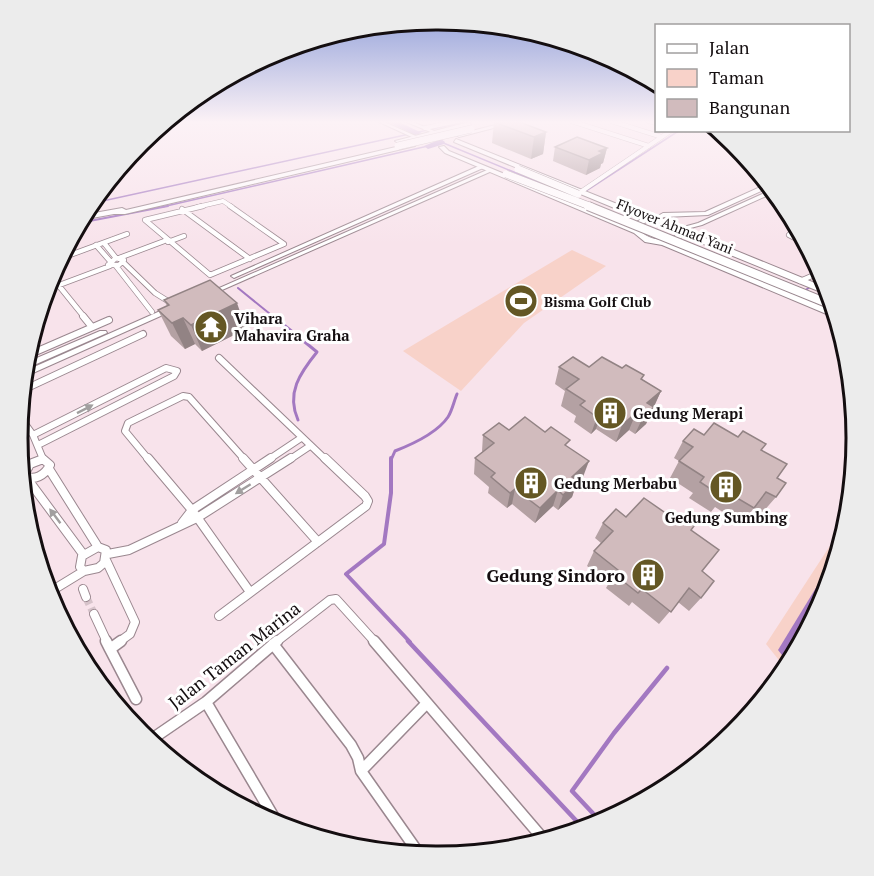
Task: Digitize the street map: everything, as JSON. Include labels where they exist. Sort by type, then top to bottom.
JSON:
[{"type":"highway","points":[[112,210],[308,162]]},
{"type":"highway","points":[[96,213],[324,162]]},
{"type":"highway","points":[[112,210],[125,212],[343,162]]},
{"type":"highway","points":[[469,162],[644,223],[669,223],[678,234],[795,286],[824,306]]},
{"type":"highway","name":"Flyover Ahmad Yani","points":[[476,162],[651,230],[821,301]]},
{"type":"highway","name":"Flyover Ahmad Yani","points":[[502,162],[819,294]]},
{"type":"highway","points":[[509,162],[586,192],[644,223]]},
{"type":"highway","points":[[644,223],[644,238],[663,242],[795,286],[816,288]]},
{"type":"highway","points":[[663,242],[678,234]]},
{"type":"street","points":[[586,192],[627,162]]},
{"type":"street","points":[[205,292],[485,169]]},
{"type":"street","points":[[644,223],[666,215],[706,214],[761,189]]},
{"type":"street","points":[[678,234],[765,195]]},
{"type":"street","points":[[223,201],[284,243],[209,275],[168,242],[145,219],[223,201]]},
{"type":"street","points":[[182,209],[250,259]]},
{"type":"street","points":[[73,254],[127,234]]},
{"type":"street","points":[[60,283],[184,236]]},
{"type":"street","points":[[104,243],[156,293],[174,305]]},
{"type":"street","points":[[96,245],[111,264],[137,289],[152,312]]},
{"type":"street","points":[[795,286],[812,277]]},
{"type":"street","points":[[137,289],[147,285]]},
{"type":"street","points":[[58,286],[92,327]]},
{"type":"street","points":[[144,298],[156,293]]},
{"type":"street","points":[[34,369],[174,305],[182,299]]},
{"type":"street","points":[[35,362],[152,312],[174,305]]},
{"type":"street","points":[[38,348],[108,320]]},
{"type":"street","points":[[32,386],[143,334]]},
{"type":"street","points":[[219,358],[368,501],[366,506],[219,616]]},
{"type":"street","points":[[33,435],[166,368],[177,371],[174,376],[38,445]]},
{"type":"street","points":[[250,592],[192,510],[125,430],[128,423],[183,396],[188,396],[259,479],[318,542]]},
{"type":"street","points":[[28,429],[43,459]]},
{"type":"street","points":[[182,523],[192,510],[301,438]]},
{"type":"street","points":[[57,587],[84,571],[95,570],[107,557],[132,549],[182,523],[197,518],[310,446]]},
{"type":"street","points":[[29,466],[33,462],[43,459],[49,462],[49,469],[98,547],[106,550],[135,622],[130,634],[110,649]]},
{"type":"street","points":[[30,475],[36,478],[49,469]]},
{"type":"street","points":[[31,482],[83,555]]},
{"type":"street","points":[[84,571],[80,567],[83,555],[98,547]]},
{"type":"street","name":"Jalan Taman Marina","points":[[157,735],[206,702],[273,644],[330,600],[341,602],[427,703]]},
{"type":"street","points":[[94,614],[136,699]]},
{"type":"street","points":[[273,644],[351,745],[358,758],[361,771],[414,846]]},
{"type":"street","points":[[206,702],[270,810]]},
{"type":"street","points":[[361,771],[427,703],[539,834]]},
{"type":"green space","name":"Bisma Golf Club","points":[[572,250],[606,266],[524,323],[461,391],[403,351]]},
{"type":"green space","points":[[833,542],[803,619],[780,661],[766,644]]},
{"type":"shaded area","points":[[818,585],[803,619],[783,656],[778,650]]},
{"type":"building","points":[[210,280],[237,303],[191,325],[183,318],[172,323],[158,310],[169,305],[164,300]]},
{"type":"building","points":[[573,357],[589,367],[602,357],[622,368],[626,365],[644,375],[641,379],[661,391],[647,403],[654,407],[643,417],[636,413],[622,425],[602,412],[597,417],[580,405],[585,401],[566,389],[579,379],[559,367]]},
{"type":"building","name":"Gedung Merbabu","points":[[525,417],[545,432],[551,427],[570,440],[565,445],[589,461],[572,477],[578,481],[563,495],[558,490],[540,508],[515,489],[510,493],[491,477],[495,473],[475,458],[494,443],[483,435],[499,423],[509,430]]},
{"type":"building","points":[[714,423],[738,437],[743,431],[766,444],[761,450],[787,464],[777,478],[786,483],[776,497],[766,492],[754,508],[727,492],[723,497],[700,482],[704,477],[679,461],[693,447],[683,441],[694,429],[704,435]]},
{"type":"building","name":"Gedung Sindoro","points":[[644,498],[667,514],[671,510],[694,526],[691,530],[719,550],[702,571],[714,581],[701,598],[689,588],[671,612],[642,589],[638,593],[614,574],[618,570],[594,551],[613,531],[603,523],[616,509],[626,517]]},
{"type":"waterway","points":[[105,201],[282,162]]},
{"type":"waterway","points":[[162,207],[359,162]]},
{"type":"waterway","points":[[489,162],[555,189]]},
{"type":"waterway","points":[[575,198],[631,162]]},
{"type":"waterway","points":[[91,221],[168,206]]},
{"type":"waterway","points":[[804,291],[815,284]]},
{"type":"waterway","points":[[238,288],[275,318]]},
{"type":"waterway","points":[[273,316],[317,352],[300,376],[294,392],[298,420]]},
{"type":"waterway","points":[[391,460],[395,451],[438,428],[449,415],[457,394]]},
{"type":"waterway","points":[[391,460],[391,493],[384,544],[346,574],[410,642]]},
{"type":"waterway","points":[[408,641],[577,821]]},
{"type":"waterway","points":[[594,815],[572,791],[614,733],[667,668]]},
{"type":"tunnel","points":[[86,597],[94,614]]},
{"type":"place","name":"Bisma Golf Club","points":[[521,301]]},
{"type":"place","name":"Vihara Mahavira Graha","points":[[211,327]]},
{"type":"place","name":"Gedung Merapi","points":[[610,413]]},
{"type":"place","name":"Gedung Merbabu","points":[[531,483]]},
{"type":"place","name":"Gedung Sumbing","points":[[726,487]]},
{"type":"place","name":"Gedung Sindoro","points":[[648,575]]}]
